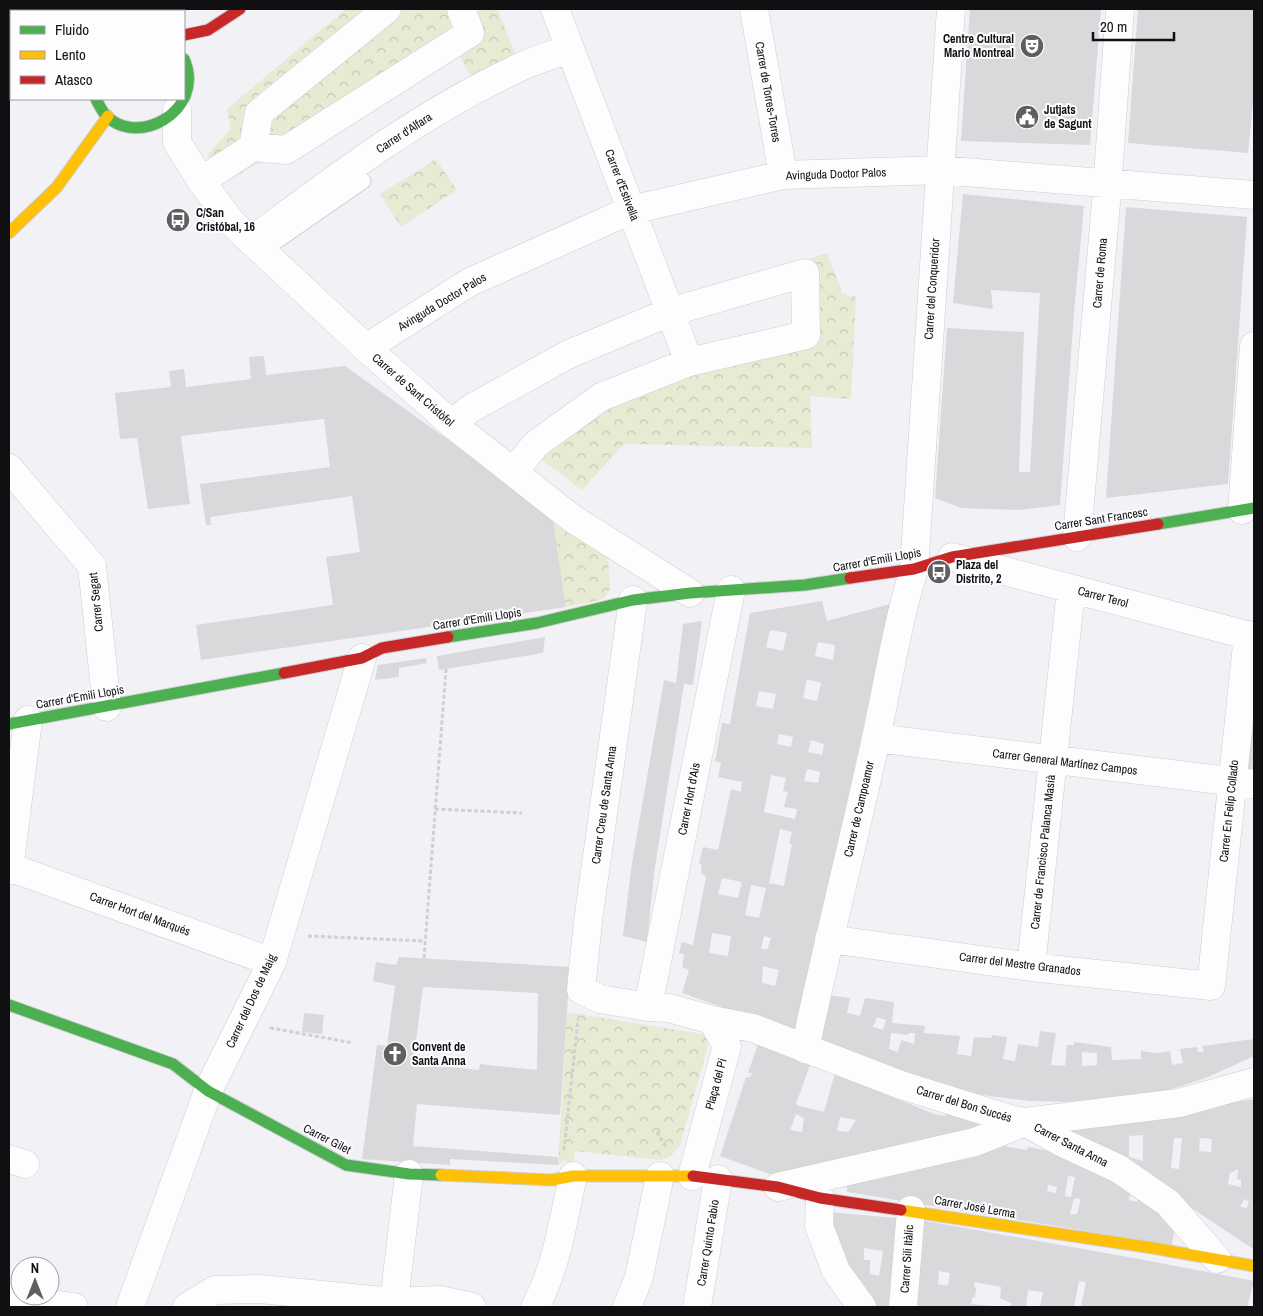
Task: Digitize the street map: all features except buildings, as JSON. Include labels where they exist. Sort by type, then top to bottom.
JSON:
[{"type":"street","points":[[185,35],[208,30],[240,9]]},
{"type":"street","points":[[254,147],[259,114],[386,9]]},
{"type":"street","points":[[201,181],[254,147],[286,150],[470,33],[461,9]]},
{"type":"street","name":"Carrer d'Estivella","points":[[555,9],[689,362]]},
{"type":"street","name":"Carrer de Torres-Torres","points":[[754,9],[783,175]]},
{"type":"street","name":"Carrer del Conqueridor","points":[[914,569],[950,9]]},
{"type":"street","name":"Carrer de Roma","points":[[1077,537],[1120,9]]},
{"type":"street","points":[[201,46],[208,30]]},
{"type":"street","name":"Carrer d'Alfara","points":[[256,246],[344,171],[447,104],[528,63],[572,55]]},
{"type":"street","points":[[185,96],[187,93],[189,61]]},
{"type":"street","points":[[97,100],[108,116],[120,123],[177,142],[177,110]]},
{"type":"street","points":[[136,127],[146,128],[159,124],[171,117],[183,100]]},
{"type":"street","points":[[9,233],[58,187],[108,116]]},
{"type":"street","name":"Carrer de Sant Cristòfol","points":[[177,142],[201,181],[232,223],[366,348],[452,424],[573,520],[690,593]]},
{"type":"street","name":"Avinguda Doctor Palos","points":[[366,348],[470,282],[631,210],[783,175],[940,170],[1254,194]]},
{"type":"street","points":[[452,424],[470,409],[569,354],[670,312],[805,273],[806,334],[689,362],[601,397],[536,444],[513,472]]},
{"type":"street","points":[[1248,509],[1254,346]]},
{"type":"street","name":"Carrer Segart","points":[[9,468],[92,566],[107,707]]},
{"type":"street","name":"Carrer Sant Francesc","points":[[952,557],[1248,509]]},
{"type":"street","name":"Carrer d'Emili Llopis","points":[[15,720],[107,707],[362,658],[382,648],[537,623],[633,600],[690,593],[805,586],[914,569],[952,557]]},
{"type":"street","name":"Carrer Terol","points":[[952,557],[1251,636]]},
{"type":"street","name":"Carrer de Campoamor","points":[[805,1049],[876,738],[903,605],[914,569]]},
{"type":"street","name":"Carrer de Francisco Palanca Masià","points":[[1031,967],[1071,589]]},
{"type":"street","name":"Carrer Hort d'Ais","points":[[648,1007],[731,590]]},
{"type":"street","name":"Carrer Creu de Santa Anna","points":[[590,995],[589,912],[633,600]]},
{"type":"street","name":"Carrer En Felip Collado","points":[[1211,986],[1243,783],[1251,636]]},
{"type":"street","name":"Carrer del Dos de Maig","points":[[130,1307],[208,1091],[272,962],[362,658]]},
{"type":"street","points":[[9,868],[15,720]]},
{"type":"street","name":"Carrer General Martínez Campos","points":[[876,738],[1243,783]]},
{"type":"street","name":"Carrer Hort del Marqués","points":[[9,868],[272,962]]},
{"type":"street","name":"Carrer del Mestre Granados","points":[[829,938],[1031,967],[1211,986]]},
{"type":"street","points":[[590,995],[648,1007],[669,1008],[712,1020]]},
{"type":"street","name":"Carrer Gilet","points":[[9,1005],[173,1064],[208,1091],[346,1165],[408,1174],[552,1180],[665,1166],[692,1176]]},
{"type":"street","name":"Carrer del Bon Succés","points":[[712,1020],[753,1028],[901,1084],[1010,1119],[1025,1122],[1179,1103],[1254,1082]]},
{"type":"street","name":"Plaça del Pi","points":[[692,1176],[727,1046],[712,1020]]},
{"type":"street","name":"Carrer Santa Anna","points":[[778,1187],[976,1142],[1025,1122],[1063,1143],[1119,1169],[1168,1203],[1217,1260]]},
{"type":"street","points":[[627,1307],[639,1277],[665,1166]]},
{"type":"street","points":[[394,1302],[408,1174]]},
{"type":"street","points":[[535,1307],[543,1292],[556,1252],[573,1176]]},
{"type":"street","name":"Carrer José Lerma","points":[[692,1176],[778,1187],[820,1198],[911,1210],[1254,1266]]},
{"type":"street","name":"Carrer Quinto Fabio","points":[[697,1307],[718,1180]]},
{"type":"street","points":[[820,1198],[819,1226],[836,1271],[862,1307]]},
{"type":"street","name":"Carrer Sili Itàlic","points":[[903,1307],[911,1210]]},
{"type":"street","points":[[187,1307],[215,1290],[260,1289],[394,1302],[440,1300],[472,1307]]},
{"type":"street","points":[[9,1298],[74,1307]]},
{"type":"lane","points":[[452,115],[506,85],[572,55]]},
{"type":"lane","points":[[256,246],[363,181]]},
{"type":"path","points":[[424,958],[446,669]]},
{"type":"path","points":[[435,809],[522,813]]},
{"type":"path","points":[[306,936],[425,941]]},
{"type":"path","points":[[565,1141],[590,995]]},
{"type":"path","points":[[274,1019],[271,1028],[353,1043]]},
{"type":"path","points":[[657,1132],[665,1166]]},
{"type":"green space","points":[[346,9],[497,9],[517,57],[473,80],[453,44],[232,179],[207,155],[231,129],[227,109]]},
{"type":"green space","points":[[436,159],[457,190],[401,227],[380,194]]},
{"type":"green space","points":[[827,253],[843,294],[856,297],[851,399],[810,396],[812,448],[624,444],[582,490],[530,451],[601,397],[806,335],[811,258]]},
{"type":"green space","points":[[553,523],[608,557],[610,589],[604,599],[566,607]]},
{"type":"green space","points":[[567,1012],[702,1034],[707,1038],[708,1046],[680,1145],[671,1156],[661,1160],[575,1151],[573,1163],[563,1161],[558,1165]]},
{"type":"traffic: fast","points":[[185,64],[188,78],[185,95]]},
{"type":"traffic: fast","points":[[97,100],[104,113],[117,123],[132,128],[149,126],[164,120],[177,109],[182,100]]},
{"type":"traffic: fast","points":[[1158,524],[1254,508]]},
{"type":"traffic: fast","points":[[448,637],[537,623],[633,600],[690,593],[805,585],[850,578]]},
{"type":"traffic: fast","points":[[9,724],[284,673]]},
{"type":"traffic: fast","points":[[9,1005],[173,1064],[208,1091],[346,1165],[409,1174],[441,1175]]},
{"type":"traffic: slow","points":[[9,233],[57,187],[108,116]]},
{"type":"traffic: slow","points":[[441,1175],[552,1180],[573,1176],[693,1176]]},
{"type":"traffic: slow","points":[[901,1210],[1153,1248],[1254,1266]]},
{"type":"traffic: jam","points":[[185,35],[208,30],[240,9]]},
{"type":"traffic: jam","points":[[850,578],[914,569],[952,557],[1158,524]]},
{"type":"traffic: jam","points":[[284,673],[362,658],[382,648],[448,637]]},
{"type":"traffic: jam","points":[[693,1176],[778,1187],[820,1198],[901,1210]]},
{"type":"place","name":"Centre Cultural Mario Montreal","points":[[1032,46]]},
{"type":"place","name":"Jutjats de Sagunt","points":[[1027,117]]},
{"type":"place","name":"C/San Cristóbal, 16","points":[[178,220]]},
{"type":"place","name":"Plaza del Distrito, 2","points":[[939,572]]},
{"type":"place","name":"Convent de Santa Anna","points":[[395,1054]]}]
